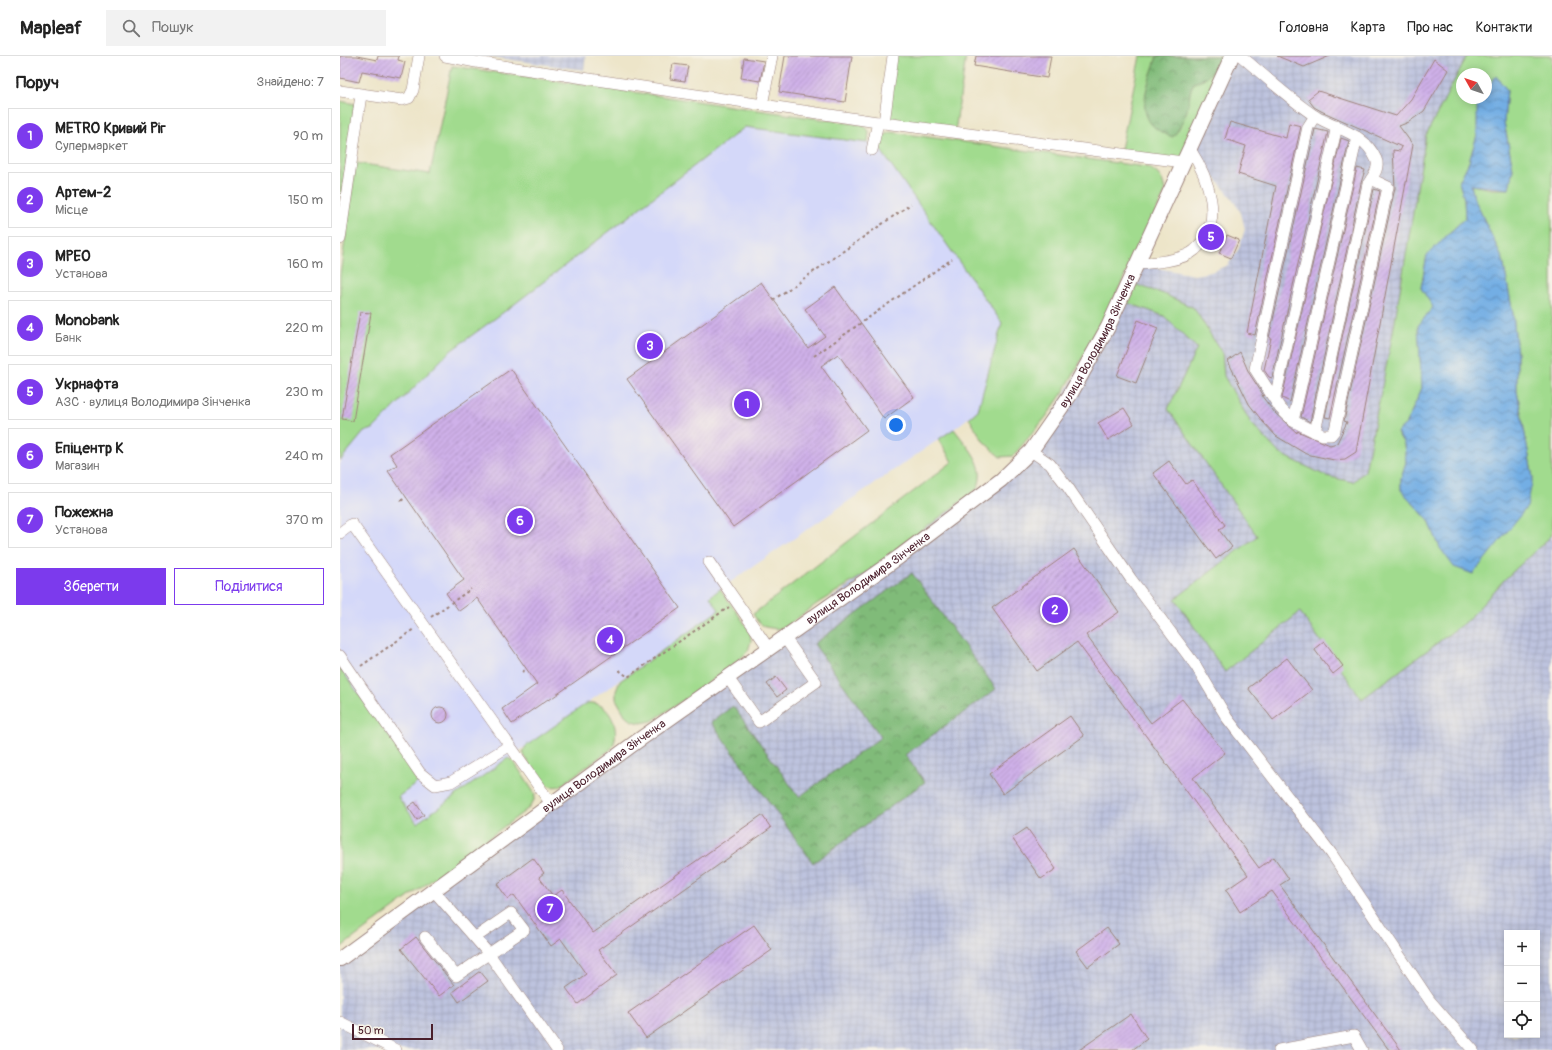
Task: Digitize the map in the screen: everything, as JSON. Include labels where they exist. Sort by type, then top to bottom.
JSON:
[{"type":"main road","name":"вулиця Володимира Зінченка","points":[[340,958],[552,805],[636,742],[900,557],[1001,480],[1031,451],[1070,395],[1108,327],[1232,56]]},
{"type":"lane","points":[[340,91],[402,100],[408,98],[413,90],[419,56]]},
{"type":"lane","points":[[445,56],[476,59],[762,105],[1183,162]]},
{"type":"lane","points":[[762,105],[772,56]]},
{"type":"lane","points":[[872,150],[881,122],[893,56]]},
{"type":"lane","points":[[1241,56],[1315,116],[1349,131],[1357,137],[1366,144],[1376,160],[1376,171],[1368,184],[1315,432]]},
{"type":"lane","points":[[340,239],[361,95]]},
{"type":"lane","points":[[1315,116],[1308,127],[1256,369],[1280,408],[1293,421],[1323,435],[1331,435],[1335,430],[1388,187],[1371,179]]},
{"type":"lane","points":[[1275,398],[1337,126]]},
{"type":"lane","points":[[1293,421],[1357,137]]},
{"type":"lane","points":[[1136,264],[1157,263],[1195,251],[1206,235],[1212,217],[1212,200],[1201,167],[1190,149]]},
{"type":"lane","points":[[1031,451],[1050,464],[1067,486],[1131,579],[1196,666],[1227,718],[1331,853],[1430,1001],[1473,1050]]},
{"type":"lane","points":[[340,533],[352,524],[552,805]]},
{"type":"lane","points":[[709,562],[769,649]]},
{"type":"lane","points":[[728,678],[759,722],[816,682],[785,638]]},
{"type":"lane","points":[[340,656],[420,773],[435,785],[451,782],[509,746]]},
{"type":"lane","points":[[433,890],[476,937],[557,1050]]},
{"type":"lane","points":[[425,937],[456,976],[524,930],[510,913],[476,937]]},
{"type":"lane","points":[[340,1022],[396,1050]]},
{"type":"lane","points":[[1279,1050],[1354,1036],[1362,1050]]},
{"type":"path","points":[[773,300],[912,204]]},
{"type":"path","points":[[814,356],[952,259]]},
{"type":"path","points":[[401,501],[406,497]]},
{"type":"path","points":[[351,673],[471,589]]},
{"type":"path","points":[[619,670],[628,677],[736,602]]},
{"type":"path","points":[[522,672],[527,669]]},
{"type":"shaded area","points":[[485,56],[586,56],[584,70]]},
{"type":"shaded area","points":[[1232,56],[1468,56],[1462,68],[1456,68],[1456,79],[1426,135],[1393,332],[1365,471],[1353,482],[1326,476],[1279,453],[1251,423],[1224,376],[1222,353],[1194,308],[1164,294],[1128,282],[1136,264],[1194,275],[1211,272],[1228,265],[1239,248],[1245,229],[1241,213],[1232,198],[1190,149]]},
{"type":"shaded area","points":[[745,127],[880,144],[1045,170],[978,410],[954,429],[710,596],[719,610],[417,823],[398,797],[421,780],[340,668],[340,461],[364,432],[373,429],[449,352],[512,306]]},
{"type":"shaded area","points":[[1120,300],[1164,316],[1197,348],[1168,409],[1257,536],[1175,599],[1300,612],[1362,699],[1468,620],[1504,580],[1552,535],[1552,1050],[340,1050],[340,959],[552,805],[1031,451]]},
{"type":"green space","points":[[893,56],[966,56],[955,132],[884,123]]},
{"type":"green space","points":[[1140,56],[1232,56],[1183,162],[1120,154]]},
{"type":"green space","points":[[1157,56],[1220,56],[1213,70],[1203,79],[1194,83],[1185,115],[1179,129],[1173,137],[1159,131],[1151,123],[1146,114],[1146,92]]},
{"type":"green space","points":[[1467,56],[1552,56],[1552,535],[1504,580],[1468,620],[1362,699],[1300,612],[1225,672],[1175,599],[1257,536],[1168,409],[1197,348],[1164,316],[1120,300],[1128,282],[1164,294],[1194,308],[1222,353],[1224,376],[1251,423],[1279,453],[1326,476],[1353,482],[1365,471],[1393,332],[1426,135],[1456,77],[1456,104],[1478,104],[1477,135],[1469,162],[1459,182],[1464,199],[1465,218],[1427,255],[1421,288],[1433,307],[1418,326],[1422,388],[1406,424],[1397,432],[1404,444],[1406,462],[1401,478],[1401,490],[1429,521],[1440,548],[1473,574],[1505,533],[1533,478],[1517,391],[1517,354],[1513,314],[1503,260],[1474,198],[1471,185],[1492,189],[1509,189],[1513,169],[1504,122],[1507,90],[1496,77],[1492,82],[1492,68],[1461,68]]},
{"type":"green space","points":[[452,66],[862,125],[869,131],[868,143],[745,127],[512,306],[449,352],[373,429],[364,432],[340,461],[340,275],[356,163],[430,174]]},
{"type":"green space","points":[[340,101],[355,104],[340,205]]},
{"type":"green space","points":[[891,132],[1146,167],[1154,171],[1162,180],[1165,193],[1102,323],[1064,391],[1046,417],[1013,456],[1000,457],[984,442],[969,418],[978,410],[1002,323],[880,149],[881,137]]},
{"type":"green space","points":[[954,429],[975,457],[978,464],[980,480],[977,489],[865,574],[818,603],[785,627],[777,629],[765,627],[758,622],[753,614],[952,462],[939,439]]},
{"type":"green space","points":[[912,573],[996,689],[905,755],[925,782],[813,863],[711,722],[733,706],[799,797],[881,737],[814,644]]},
{"type":"green space","points":[[720,589],[750,631],[751,641],[748,651],[706,685],[652,721],[641,723],[632,721],[625,715],[616,699],[616,691],[620,681],[719,610],[710,597]]},
{"type":"green space","points":[[340,668],[421,780],[398,797],[417,823],[508,758],[514,762],[535,794],[534,800],[529,808],[340,948]]},
{"type":"green space","points":[[587,703],[595,703],[602,707],[612,718],[616,734],[611,749],[560,786],[553,787],[548,785],[538,778],[523,751],[526,746]]},
{"type":"water","points":[[1496,76],[1507,90],[1504,122],[1513,169],[1509,189],[1471,185],[1474,198],[1503,260],[1513,314],[1517,354],[1517,391],[1533,478],[1527,507],[1473,574],[1454,567],[1440,548],[1429,521],[1401,490],[1401,478],[1406,462],[1404,444],[1397,432],[1406,424],[1422,388],[1418,326],[1433,307],[1421,288],[1427,255],[1465,218],[1464,199],[1459,182],[1469,162],[1477,135],[1477,104],[1492,104],[1492,81]]},
{"type":"building","points":[[340,56],[357,56],[377,60],[378,56],[399,56],[398,60],[405,62],[401,78],[362,71],[359,82],[340,78]]},
{"type":"building","points":[[785,56],[852,56],[845,102],[779,92]]},
{"type":"building","points":[[976,56],[1051,56],[1047,78],[974,66]]},
{"type":"building","points":[[1277,56],[1330,56],[1304,67]]},
{"type":"building","points":[[744,58],[764,61],[760,81],[741,78]]},
{"type":"building","points":[[1434,59],[1448,70],[1424,111],[1409,122],[1399,126],[1413,145],[1356,452],[1345,459],[1334,460],[1306,454],[1276,436],[1263,422],[1249,404],[1228,361],[1240,352],[1249,373],[1264,396],[1261,395],[1275,413],[1297,433],[1297,431],[1330,445],[1337,443],[1347,422],[1344,421],[1395,188],[1393,150],[1400,151],[1402,147],[1321,111],[1314,107],[1308,99],[1318,91],[1396,116],[1411,99]]},
{"type":"building","points":[[673,64],[688,66],[685,81],[670,79]]},
{"type":"building","points":[[1230,122],[1286,138],[1289,123],[1301,126],[1255,335],[1247,333],[1276,186],[1238,174],[1246,146],[1225,139]]},
{"type":"building","points":[[1315,129],[1328,132],[1272,378],[1269,377],[1264,370],[1271,338],[1269,338]]},
{"type":"building","points":[[1341,138],[1349,141],[1290,402],[1282,398]]},
{"type":"building","points":[[1357,168],[1365,170],[1310,422],[1301,417]]},
{"type":"building","points":[[1374,189],[1380,191],[1330,418],[1325,417]]},
{"type":"building","points":[[1227,235],[1239,240],[1231,258],[1219,253]]},
{"type":"building","points":[[761,282],[808,348],[825,336],[805,309],[835,287],[914,397],[884,419],[838,354],[821,366],[867,430],[733,527],[627,379]]},
{"type":"building","points":[[360,312],[371,313],[353,421],[342,419]]},
{"type":"building","points":[[1138,320],[1158,328],[1136,383],[1117,376]]},
{"type":"building","points":[[511,369],[680,608],[549,700],[548,699],[512,724],[502,709],[537,684],[477,598],[459,611],[446,593],[464,580],[388,471],[397,465],[390,454]]},
{"type":"building","points":[[1124,408],[1134,424],[1108,440],[1098,423]]},
{"type":"building","points":[[1169,461],[1186,484],[1192,480],[1225,525],[1219,530],[1232,547],[1216,559],[1153,473]]},
{"type":"building","points":[[1074,549],[1119,612],[1086,635],[1151,723],[1182,699],[1225,753],[1193,778],[1259,868],[1274,857],[1289,879],[1280,885],[1401,1050],[1389,1050],[1272,891],[1240,912],[1226,890],[1248,875],[1077,642],[1037,671],[992,608]]},
{"type":"building","points":[[1324,641],[1343,666],[1333,674],[1314,649]]},
{"type":"building","points":[[1287,658],[1312,690],[1273,720],[1248,688]]},
{"type":"building","points":[[776,677],[786,690],[777,697],[767,684]]},
{"type":"building","points":[[440,707],[446,709],[448,715],[446,721],[440,723],[434,721],[432,715],[434,709]]},
{"type":"building","points":[[1070,716],[1084,736],[1003,794],[989,774]]},
{"type":"building","points":[[415,802],[424,815],[417,820],[408,807]]},
{"type":"building","points":[[762,815],[771,828],[598,950],[617,975],[578,1004],[566,988],[586,974],[561,939],[551,946],[514,895],[508,899],[497,884],[533,858],[544,873],[539,877],[553,896],[562,890],[593,933]]},
{"type":"building","points":[[1027,828],[1056,869],[1041,879],[1012,838]]},
{"type":"building","points":[[754,925],[772,950],[646,1038],[628,1013]]},
{"type":"building","points":[[1107,928],[1119,944],[1088,967],[1076,951]]},
{"type":"building","points":[[416,937],[454,985],[439,996],[401,949]]},
{"type":"building","points":[[480,971],[488,981],[459,1002],[452,992]]},
{"type":"building","points":[[1131,1014],[1147,1039],[1132,1050],[1079,1050]]},
{"type":"place","name":"Укрнафта","points":[[1211,237]]},
{"type":"place","name":"МРЕО","points":[[650,346]]},
{"type":"place","name":"METRO Кривий Ріг","points":[[747,404]]},
{"type":"place","name":"Епіцентр К","points":[[520,521]]},
{"type":"place","name":"Артем-2","points":[[1055,610]]},
{"type":"place","name":"Monobank","points":[[610,640]]},
{"type":"place","name":"Пожежна","points":[[550,909]]}]
